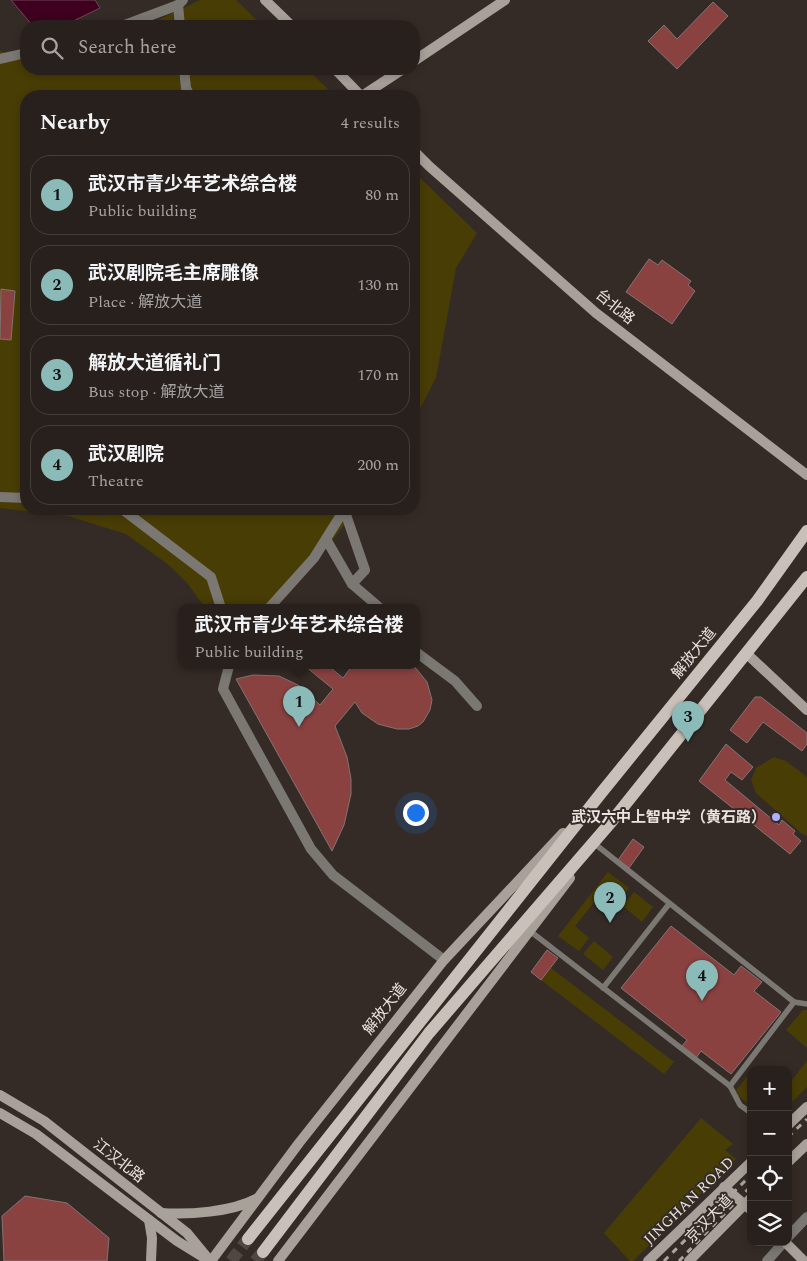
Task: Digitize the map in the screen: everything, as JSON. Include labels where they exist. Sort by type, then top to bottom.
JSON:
[{"type":"main road","points":[[265,0],[286,20]]},
{"type":"main road","points":[[420,57],[505,0]]},
{"type":"main road","points":[[341,75],[356,90]]},
{"type":"main road","points":[[371,90],[394,75]]},
{"type":"main road","name":"台北路","points":[[420,157],[428,166],[596,312],[807,475]]},
{"type":"main road","name":"解放大道","points":[[248,1239],[602,792],[757,601],[807,531]]},
{"type":"main road","points":[[262,1252],[430,1033],[612,821],[807,577]]},
{"type":"main road","points":[[746,653],[807,710]]},
{"type":"main road","name":"解放大道","points":[[210,1261],[299,1144],[444,960],[602,792]]},
{"type":"main road","points":[[278,1261],[612,821]]},
{"type":"main road","name":"江汉北路","points":[[0,1095],[44,1121],[187,1233],[210,1261]]},
{"type":"main road","points":[[792,1121],[807,1107]]},
{"type":"main road","name":"江汉北路","points":[[0,1113],[36,1134],[177,1241],[210,1261]]},
{"type":"main road","points":[[792,1158],[807,1144]]},
{"type":"main road","name":"JINGHAN ROAD","points":[[648,1261],[747,1166]]},
{"type":"main road","points":[[724,1187],[747,1203]]},
{"type":"main road","points":[[161,1213],[182,1214],[236,1208],[259,1197]]},
{"type":"main road","name":"京汉大道","points":[[689,1261],[747,1206]]},
{"type":"main road","points":[[149,1220],[152,1238],[151,1261]]},
{"type":"main road","points":[[286,1261],[292,1243]]},
{"type":"main road","points":[[788,1246],[804,1261]]},
{"type":"street","points":[[136,20],[180,2],[180,20]]},
{"type":"street","points":[[0,59],[20,54]]},
{"type":"street","points":[[185,75],[187,90]]},
{"type":"street","points":[[0,497],[20,498]]},
{"type":"street","points":[[130,515],[212,577],[220,604]]},
{"type":"street","points":[[274,604],[314,558],[340,515]]},
{"type":"street","points":[[346,515],[365,570],[352,584]]},
{"type":"street","points":[[326,539],[352,584],[375,604]]},
{"type":"street","points":[[420,655],[456,681],[477,706]]},
{"type":"street","points":[[228,669],[223,689],[318,859],[333,874],[444,960]]},
{"type":"street","points":[[792,1233],[807,1217]]},
{"type":"street","points":[[767,1261],[780,1246]]},
{"type":"lane","points":[[595,844],[794,1002],[807,1004]]},
{"type":"lane","points":[[603,988],[669,904]]},
{"type":"lane","points":[[530,931],[730,1086],[740,1105],[748,1111]]},
{"type":"lane","points":[[730,1086],[794,1002]]},
{"type":"shaded area","points":[[11,0],[95,0],[100,8],[75,20],[28,20]]},
{"type":"shaded area","points":[[200,0],[236,0],[257,20],[158,20]]},
{"type":"shaded area","points":[[0,51],[20,56],[20,75],[313,75],[329,90],[20,90],[20,510],[0,508]]},
{"type":"shaded area","points":[[420,178],[477,233],[456,268],[436,378],[420,409]]},
{"type":"shaded area","points":[[60,515],[352,515],[278,604],[202,604],[188,584],[170,566],[126,534]]},
{"type":"shaded area","points":[[774,757],[786,761],[807,777],[807,836],[801,833],[756,793],[751,780],[756,768]]},
{"type":"shaded area","points":[[608,872],[629,888],[619,901],[604,890],[575,926],[589,938],[579,951],[558,936]]},
{"type":"shaded area","points":[[634,892],[653,907],[642,922],[623,906]]},
{"type":"shaded area","points":[[594,941],[613,957],[603,970],[583,954]]},
{"type":"shaded area","points":[[551,968],[674,1062],[664,1074],[541,980]]},
{"type":"shaded area","points":[[803,1010],[807,1010],[807,1048],[786,1030]]},
{"type":"shaded area","points":[[807,1061],[807,1087],[792,1102],[792,1080]]},
{"type":"shaded area","points":[[747,1077],[747,1103],[738,1096],[736,1090]]},
{"type":"shaded area","points":[[701,1118],[733,1144],[725,1150],[736,1159],[633,1261],[630,1261],[604,1233]]},
{"type":"building","points":[[713,2],[728,16],[677,69],[648,41],[664,25],[677,39]]},
{"type":"building","points":[[649,259],[658,265],[662,260],[691,281],[688,285],[695,291],[672,324],[626,292]]},
{"type":"building","points":[[1,289],[15,291],[11,340],[0,339]]},
{"type":"building","points":[[309,669],[332,669],[343,678],[350,669],[416,669],[427,682],[432,700],[430,710],[423,722],[409,729],[397,729],[378,724],[362,713],[355,702],[335,726],[347,757],[351,779],[351,794],[344,825],[332,851],[236,679],[253,675],[279,676],[300,686],[320,705],[333,689]]},
{"type":"building","points":[[755,697],[761,697],[807,733],[807,744],[802,751],[763,722],[747,743],[730,730]]},
{"type":"building","points":[[726,744],[753,767],[742,780],[731,772],[725,780],[779,825],[782,820],[795,831],[793,834],[801,841],[790,854],[699,781]]},
{"type":"building","points":[[633,839],[644,847],[629,868],[618,860]]},
{"type":"building","points":[[671,926],[734,975],[741,966],[762,982],[754,991],[781,1012],[731,1074],[701,1051],[696,1058],[681,1047],[687,1040],[621,988]]},
{"type":"building","points":[[547,950],[558,958],[541,980],[531,972]]},
{"type":"building","points":[[25,1196],[67,1203],[109,1238],[107,1261],[4,1261],[2,1216]]},
{"type":"tunnel","points":[[231,1261],[248,1239]]},
{"type":"tunnel","points":[[255,1261],[263,1252]]},
{"type":"railway","points":[[792,1133],[807,1119]]},
{"type":"railway","points":[[664,1261],[747,1179]]},
{"type":"railway","points":[[679,1261],[747,1190]]},
{"type":"place","name":"武汉市青少年艺术综合楼","points":[[299,727]]},
{"type":"place","name":"解放大道循礼门","points":[[688,742]]},
{"type":"place","name":"武汉六中上智中学（黄石路）","points":[[776,817]]},
{"type":"place","name":"武汉剧院毛主席雕像","points":[[610,923]]},
{"type":"place","name":"武汉剧院","points":[[702,1001]]}]
